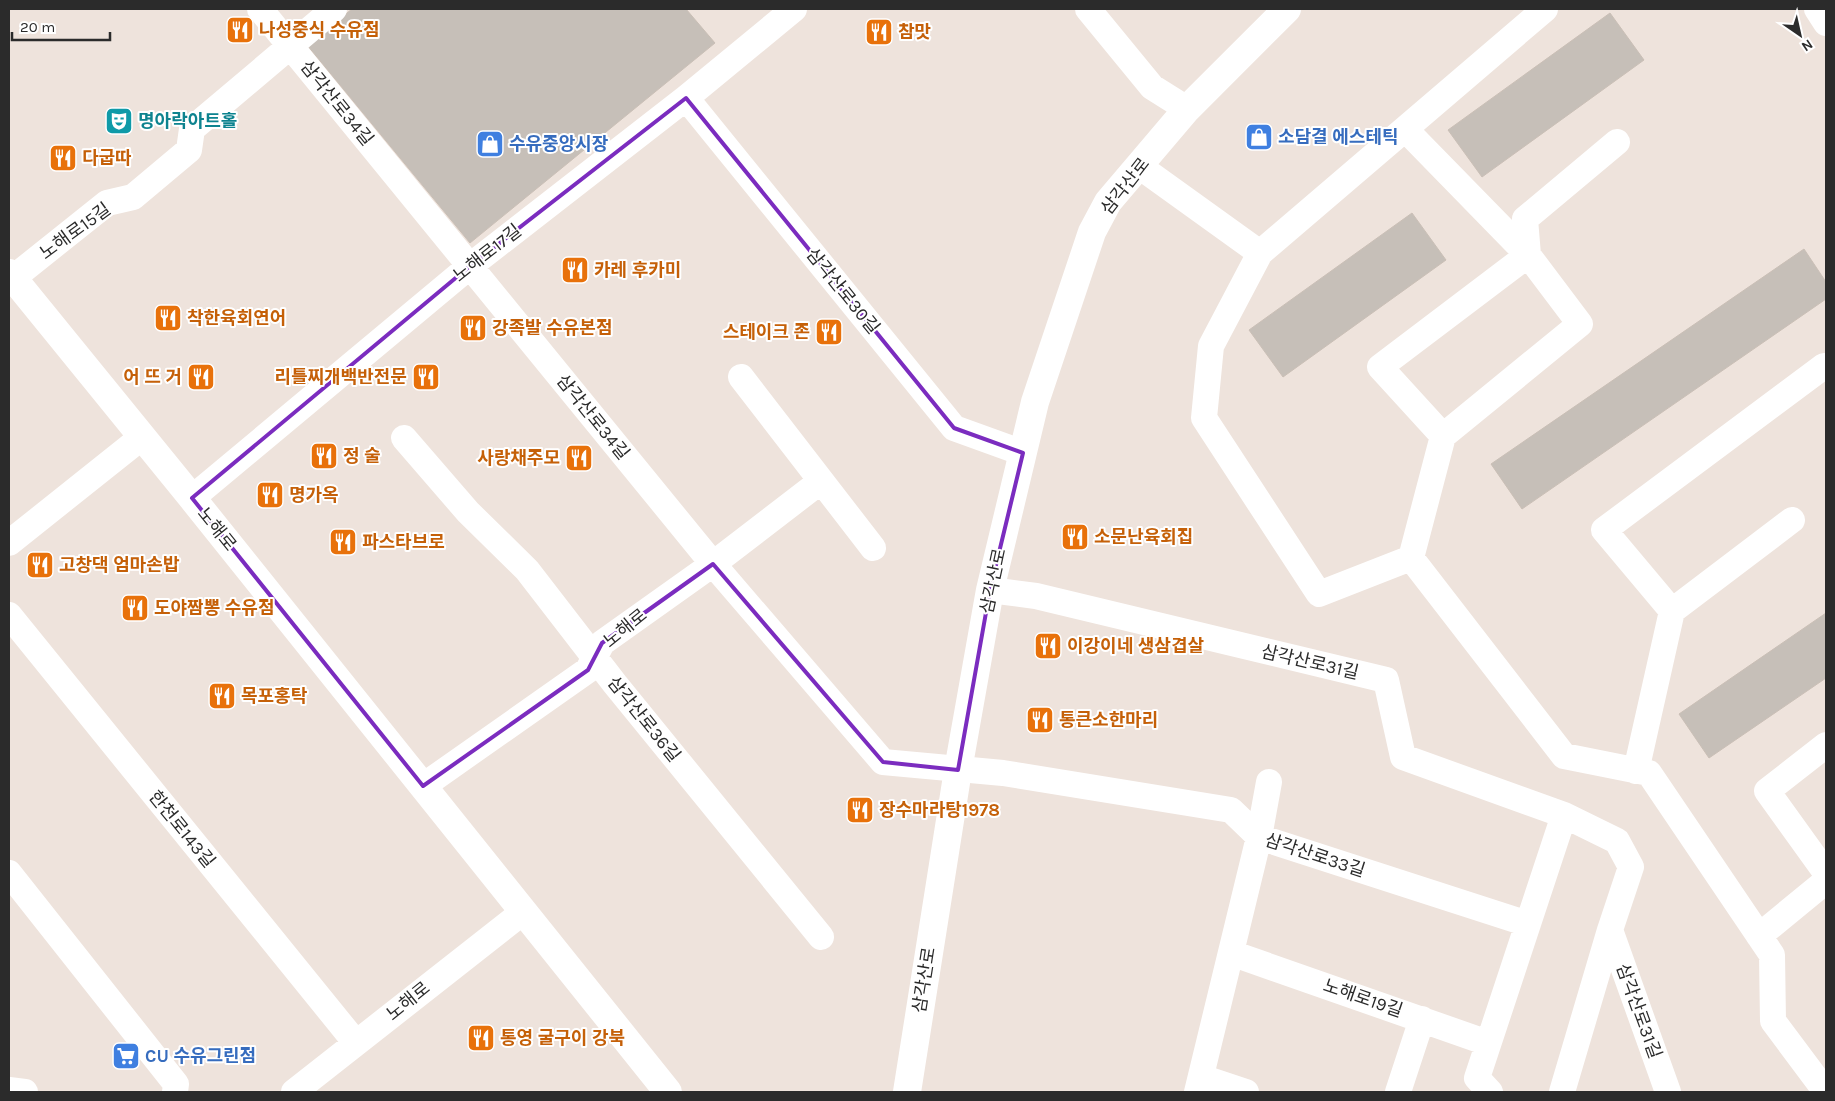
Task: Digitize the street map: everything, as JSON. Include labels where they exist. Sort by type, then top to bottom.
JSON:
[{"type":"street","name":"삼각산로34길","points":[[260,9],[713,564],[883,762],[958,770]]},
{"type":"street","name":"노해로15길","points":[[11,276],[107,203],[133,197],[189,150],[192,129],[334,9]]},
{"type":"street","points":[[1088,9],[1152,87],[1187,109]]},
{"type":"street","points":[[1411,558],[1319,594],[1204,418],[1211,346],[1260,254],[1545,9]]},
{"type":"street","points":[[1817,9],[1826,23]]},
{"type":"street","name":"노해로17길","points":[[192,498],[470,266],[686,98],[788,11]]},
{"type":"street","name":"삼각산로","points":[[907,1092],[958,770],[990,590],[1035,402],[1092,232],[1108,202],[1187,109],[1278,11]]},
{"type":"street","name":"삼각산로30길","points":[[686,98],[954,428],[1023,453]]},
{"type":"street","points":[[1406,129],[1528,255],[1580,324],[1443,436],[1411,558]]},
{"type":"street","points":[[1528,255],[1525,219],[1617,142]]},
{"type":"street","points":[[1139,166],[1260,254]]},
{"type":"street","points":[[1443,436],[1380,367],[1528,255]]},
{"type":"street","name":"노해로","points":[[11,276],[192,498],[668,1092]]},
{"type":"street","points":[[1672,612],[1604,530],[1824,366]]},
{"type":"street","points":[[741,378],[872,548]]},
{"type":"street","points":[[9,543],[142,437]]},
{"type":"street","name":"삼각산로36길","points":[[404,438],[468,512],[527,570],[821,937]]},
{"type":"street","name":"노해로","points":[[423,786],[588,670],[596,658],[602,643],[713,564],[821,481]]},
{"type":"street","points":[[1636,770],[1672,612],[1792,520]]},
{"type":"street","points":[[1411,558],[1564,756],[1650,773],[1772,955],[1773,1021],[1826,1092]]},
{"type":"street","name":"삼각산로31길","points":[[990,590],[1036,596],[1386,680],[1403,757],[1564,816],[1617,841],[1631,867],[1610,930],[1562,1092]]},
{"type":"street","name":"한천로143길","points":[[9,615],[356,1043]]},
{"type":"street","points":[[1826,745],[1767,791],[1826,873]]},
{"type":"street","name":"삼각산로33길","points":[[958,770],[1003,773],[1231,810],[1259,837],[1528,924]]},
{"type":"street","points":[[1246,1092],[1199,1085],[1259,837],[1269,782]]},
{"type":"street","points":[[1490,1092],[1477,1078],[1564,816]]},
{"type":"street","points":[[9,873],[176,1084],[175,1092]]},
{"type":"street","points":[[1759,936],[1826,881]]},
{"type":"street","name":"노해로","points":[[294,1092],[524,912]]},
{"type":"street","name":"삼각산로31길","points":[[1610,930],[1668,1092]]},
{"type":"street","name":"노해로19길","points":[[1231,953],[1422,1019],[1398,1092]]},
{"type":"street","points":[[1422,1019],[1488,1043]]},
{"type":"street","points":[[9,1090],[25,1092]]},
{"type":"highlighted area","points":[[686,98],[954,428],[1023,453],[990,590],[958,770],[883,762],[713,564],[602,643],[588,670],[423,786],[192,498],[470,266]]},
{"type":"building","name":"수유중앙시장","points":[[352,9],[686,9],[715,43],[470,243],[307,45]]},
{"type":"building","points":[[1610,13],[1644,60],[1482,177],[1448,130]]},
{"type":"building","points":[[1412,213],[1446,260],[1283,377],[1249,330]]},
{"type":"building","points":[[1804,249],[1826,282],[1826,299],[1522,509],[1491,464]]},
{"type":"building","points":[[1826,613],[1826,678],[1709,758],[1679,714]]},
{"type":"place","name":"나성중식 수유점","points":[[240,30]]},
{"type":"place","name":"참맛","points":[[879,32]]},
{"type":"place","name":"명아락아트홀","points":[[119,121]]},
{"type":"place","name":"소담결 에스테틱","points":[[1259,137]]},
{"type":"place","name":"수유중앙시장","points":[[490,144]]},
{"type":"place","name":"다굽따","points":[[63,158]]},
{"type":"place","name":"카레 후카미","points":[[575,270]]},
{"type":"place","name":"착한육회연어","points":[[168,318]]},
{"type":"place","name":"강족발 수유본점","points":[[473,328]]},
{"type":"place","name":"스테이크 존","points":[[829,332]]},
{"type":"place","name":"어 뜨 거","points":[[201,377]]},
{"type":"place","name":"리틀찌개백반전문","points":[[426,377]]},
{"type":"place","name":"정 술","points":[[324,456]]},
{"type":"place","name":"사랑채주모","points":[[579,458]]},
{"type":"place","name":"명가옥","points":[[270,495]]},
{"type":"place","name":"소문난육회집","points":[[1075,537]]},
{"type":"place","name":"파스타브로","points":[[343,542]]},
{"type":"place","name":"고창댁 엄마손밥","points":[[40,565]]},
{"type":"place","name":"도야짬뽕 수유점","points":[[135,608]]},
{"type":"place","name":"이강이네 생삼겹살","points":[[1048,646]]},
{"type":"place","name":"목포홍탁","points":[[222,696]]},
{"type":"place","name":"통큰소한마리","points":[[1040,720]]},
{"type":"place","name":"장수마라탕1978","points":[[860,810]]},
{"type":"place","name":"통영 굴구이 강북","points":[[481,1038]]},
{"type":"place","name":"CU 수유그린점","points":[[126,1056]]}]
